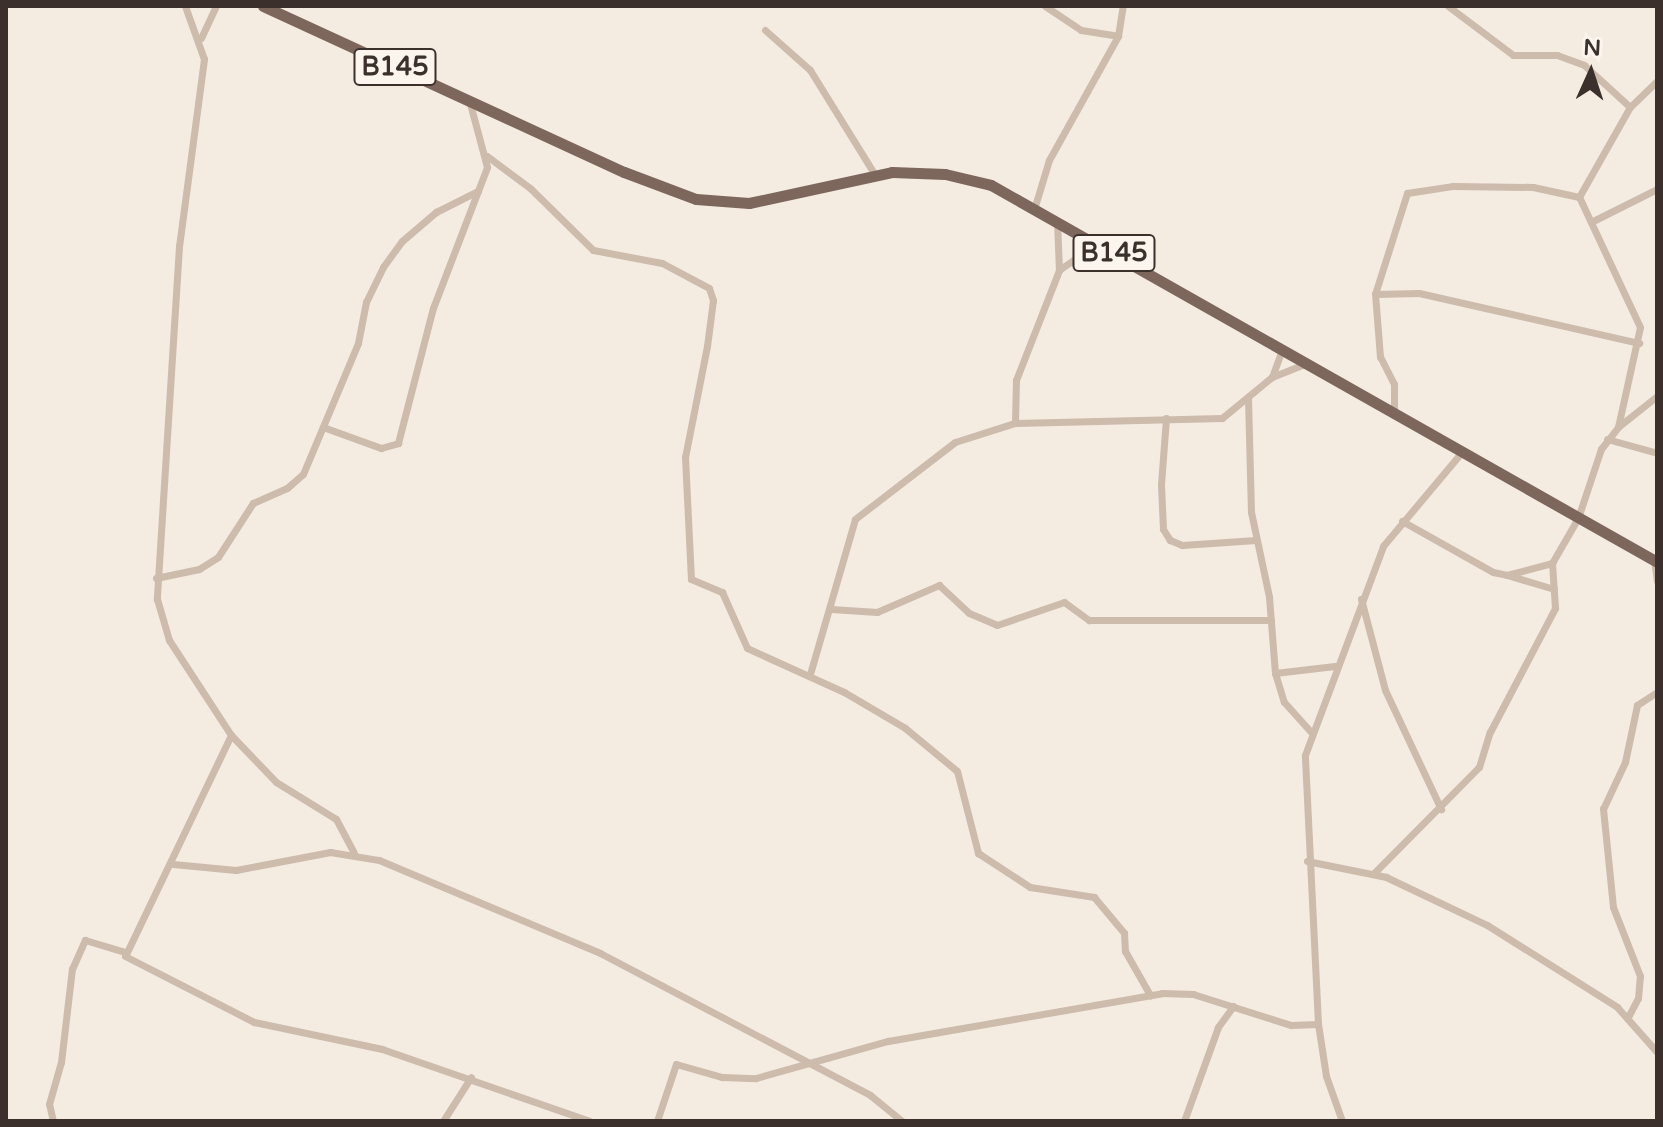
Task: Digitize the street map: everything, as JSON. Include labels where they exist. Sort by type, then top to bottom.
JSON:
[{"type":"main road","name":"B145","points":[[263,6],[624,172],[696,199],[749,203],[875,175],[918,172],[972,179],[1035,206],[1304,364],[1656,561]]},
{"type":"street","points":[[185,6],[201,40],[204,59],[179,246],[156,578],[169,640],[231,735],[276,782],[336,819],[354,853]]},
{"type":"street","points":[[201,40],[216,6]]},
{"type":"street","points":[[1045,6],[1081,30],[1118,36]]},
{"type":"street","points":[[1035,206],[1049,160],[1118,36],[1123,6]]},
{"type":"street","points":[[1448,6],[1513,55],[1557,55],[1584,65],[1630,107]]},
{"type":"street","points":[[765,30],[810,70],[875,175]]},
{"type":"street","points":[[1579,197],[1630,107],[1657,81]]},
{"type":"street","points":[[323,427],[381,448],[398,443],[433,308],[478,191],[487,156],[469,100]]},
{"type":"street","points":[[487,156],[530,188],[593,250],[662,263],[709,288],[713,300],[707,346],[685,457],[689,575],[725,596],[747,648],[810,674],[905,728],[957,771],[981,855],[1030,887],[1094,897],[1124,933],[1125,951],[1150,995]]},
{"type":"street","points":[[1394,415],[1394,384],[1380,357],[1375,294],[1399,212],[1411,190],[1533,187],[1579,197]]},
{"type":"street","points":[[1591,222],[1657,189]]},
{"type":"street","points":[[156,578],[199,569],[218,557],[244,512],[303,474],[383,267],[402,241],[436,212],[478,191]]},
{"type":"street","points":[[1579,197],[1640,327],[1639,343],[1618,427]]},
{"type":"street","points":[[1015,423],[1016,380],[1059,270],[1057,221]]},
{"type":"street","points":[[1059,270],[1097,243]]},
{"type":"street","points":[[1375,294],[1419,293],[1639,343]]},
{"type":"street","points":[[1272,377],[1282,350]]},
{"type":"street","points":[[810,674],[831,609],[848,532],[855,519],[955,442],[1015,423],[1222,418],[1272,377],[1304,364]]},
{"type":"street","points":[[1374,873],[1441,809],[1479,767],[1490,732],[1555,608],[1552,563],[1578,518],[1607,439],[1657,396]]},
{"type":"street","points":[[1248,398],[1247,466],[1256,540],[1271,620],[1275,673],[1284,702],[1311,732]]},
{"type":"street","points":[[1166,418],[1161,485],[1163,529],[1170,540],[1182,545],[1256,540]]},
{"type":"street","points":[[1607,439],[1657,453]]},
{"type":"street","points":[[1342,1121],[1326,1076],[1318,1024],[1307,861],[1305,767],[1311,732],[1383,546],[1461,453]]},
{"type":"street","points":[[1402,521],[1483,568],[1554,589]]},
{"type":"street","points":[[1656,561],[1657,581]]},
{"type":"street","points":[[1507,575],[1552,563]]},
{"type":"street","points":[[831,609],[877,612],[939,585],[969,613],[997,625],[1064,602],[1089,620],[1271,620]]},
{"type":"street","points":[[1361,599],[1385,690],[1441,809]]},
{"type":"street","points":[[1275,673],[1335,666]]},
{"type":"street","points":[[1628,1017],[1638,998],[1640,976],[1613,907],[1603,809],[1625,762],[1637,705],[1657,692]]},
{"type":"street","points":[[125,952],[173,864],[195,804],[231,735]]},
{"type":"street","points":[[173,864],[236,870],[330,852],[354,853],[600,953],[870,1095],[902,1121]]},
{"type":"street","points":[[1307,861],[1374,873],[1487,925],[1628,1017],[1657,1052]]},
{"type":"street","points":[[53,1121],[49,1104],[61,1062],[72,969],[85,940],[125,952],[129,961],[254,1022],[363,1043],[471,1077],[590,1121]]},
{"type":"street","points":[[657,1121],[676,1064],[739,1079],[811,1064],[888,1041],[1150,995],[1193,994],[1291,1025],[1318,1024]]},
{"type":"street","points":[[1184,1121],[1218,1027],[1233,1006]]},
{"type":"street","points":[[443,1121],[471,1077]]}]
